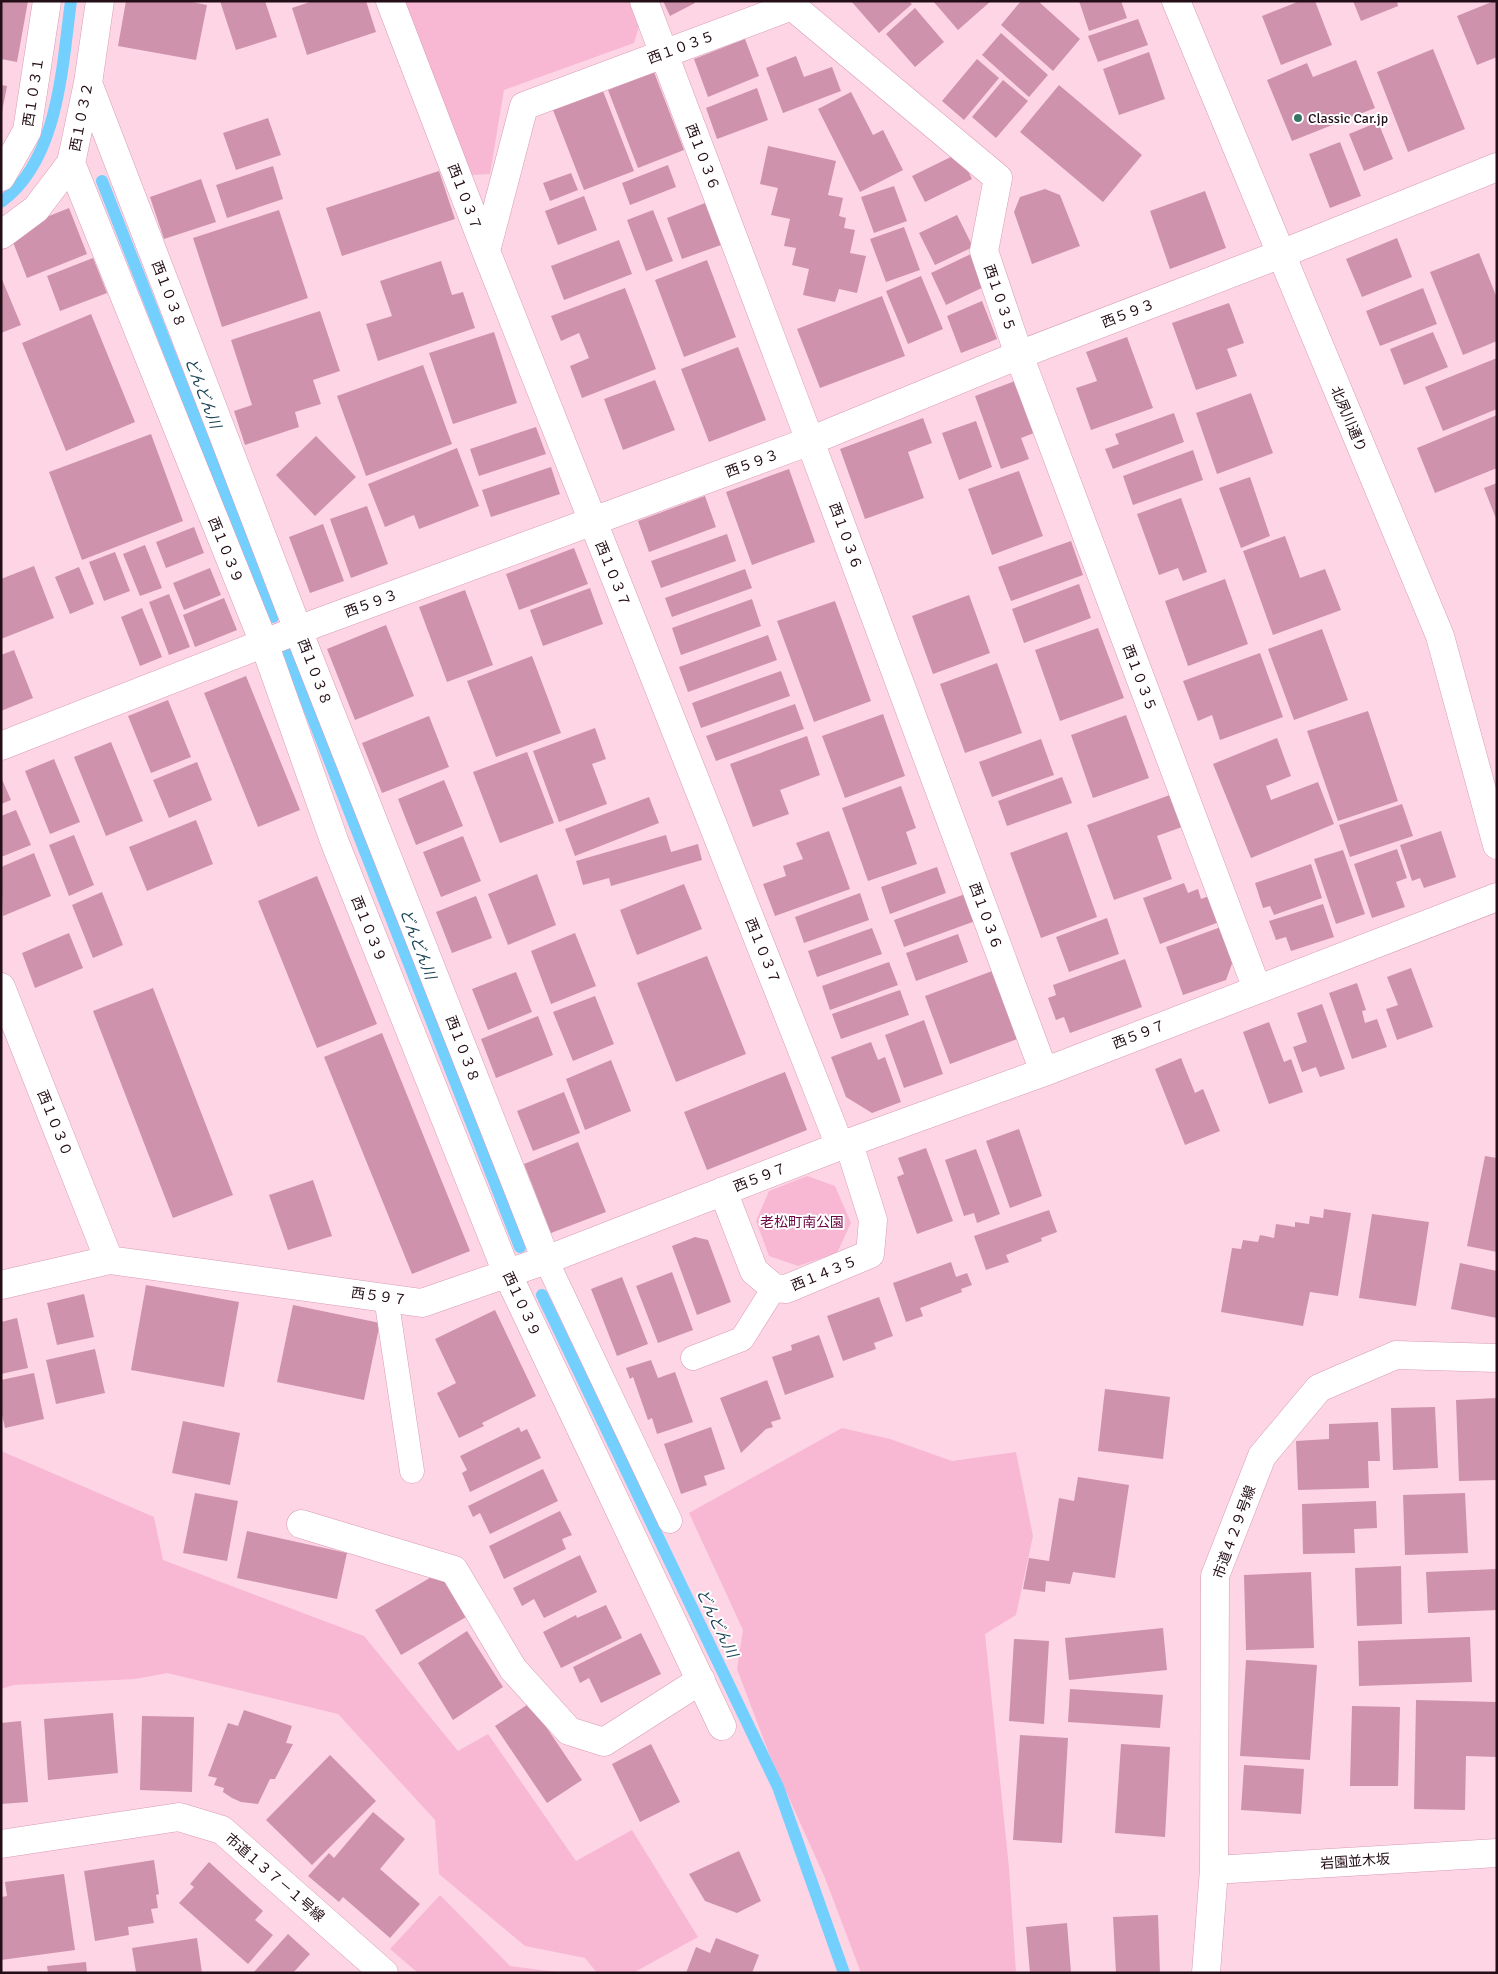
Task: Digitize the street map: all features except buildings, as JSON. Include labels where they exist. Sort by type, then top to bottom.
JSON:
[{"type":"street","name":"西１０３１","points":[[1,177],[27,132],[47,1]]},
{"type":"street","name":"西１０３２","points":[[1,235],[36,209],[72,163],[88,82],[100,1]]},
{"type":"street","name":"西１０３７","points":[[390,1],[593,522],[845,1145]]},
{"type":"street","name":"西１０３６","points":[[644,1],[810,441],[1044,1072]]},
{"type":"street","name":"北夙川通り","points":[[1176,1],[1440,636],[1497,845]]},
{"type":"street","name":"西１０３５","points":[[486,251],[524,106],[792,6],[998,178],[984,250],[1019,356],[1257,989]]},
{"type":"street","name":"西１０３８","points":[[88,82],[298,630],[546,1260]]},
{"type":"street","name":"西１０３９","points":[[72,163],[264,643],[335,844],[507,1273],[722,1726]]},
{"type":"street","name":"西５９３","points":[[1,746],[298,630],[810,441],[1019,356],[1497,167]]},
{"type":"street","name":"西５９７","points":[[1,1285],[109,1260],[422,1302],[546,1260],[723,1191],[1044,1072],[1497,897]]},
{"type":"street","name":"西１０３０","points":[[2,989],[109,1260]]},
{"type":"street","name":"西１４３５","points":[[723,1191],[754,1271],[774,1288],[786,1289],[870,1254],[872,1220],[845,1145]]},
{"type":"street","name":"市道４２９号線","points":[[1206,1973],[1214,1870],[1215,1576],[1262,1456],[1319,1388],[1396,1355],[1497,1358]]},
{"type":"street","points":[[301,1524],[454,1570],[513,1669],[569,1731],[604,1742],[701,1680]]},
{"type":"street","name":"市道１３７－１号線","points":[[1,1844],[179,1817],[222,1830],[384,1973]]},
{"type":"street","name":"岩園並木坂","points":[[1214,1870],[1497,1853]]},
{"type":"lane","points":[[546,1260],[670,1521]]},
{"type":"lane","points":[[693,1358],[742,1339],[774,1288]]},
{"type":"lane","points":[[386,1297],[412,1471]]},
{"type":"green space","points":[[403,1],[631,1],[640,23],[634,43],[504,90],[490,174],[471,175]]},
{"type":"green space","name":"老松町南公園","points":[[807,1176],[835,1186],[851,1223],[837,1253],[798,1266],[769,1256],[756,1221],[769,1191]]},
{"type":"green space","points":[[842,1428],[890,1439],[952,1461],[1016,1452],[1033,1536],[1016,1615],[985,1634],[1009,1868],[1016,1973],[861,1973],[825,1878],[770,1756],[737,1669],[743,1630],[689,1513]]},
{"type":"green space","points":[[1,1451],[154,1517],[163,1560],[364,1636],[458,1751],[488,1734],[576,1861],[632,1830],[698,1937],[633,1973],[597,1973],[585,1958],[525,1946],[439,1874],[435,1820],[338,1714],[167,1673],[135,1679],[14,1685],[1,1689]]},
{"type":"green space","points":[[440,1895],[510,1966],[564,1973],[418,1973],[390,1949]]},
{"type":"waterway","points":[[1,202],[20,184],[35,162],[46,137],[60,82],[71,1]]},
{"type":"waterway","name":"どんどん川","points":[[102,181],[273,617]]},
{"type":"waterway","name":"どんどん川","points":[[287,652],[520,1247]]},
{"type":"waterway","name":"どんどん川","points":[[542,1295],[778,1787],[844,1973]]},
{"type":"place","name":"Classic Car.jp","points":[[1298,118]]}]
